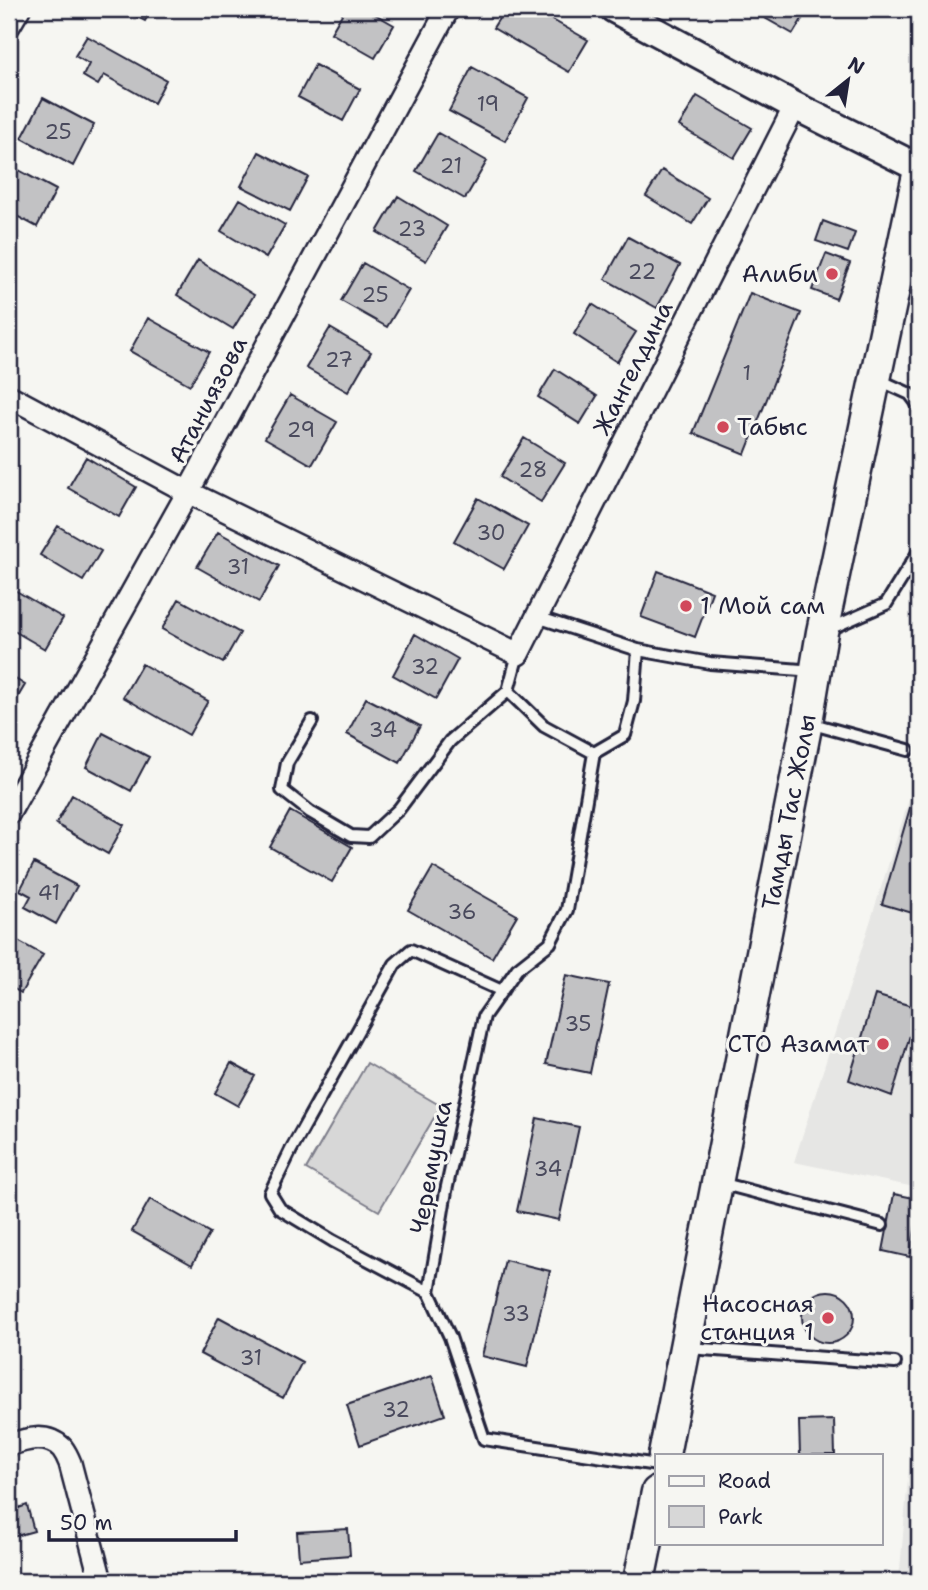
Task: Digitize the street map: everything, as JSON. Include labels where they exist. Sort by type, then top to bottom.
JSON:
[{"type":"main road","name":"Тамды Тас Жолы","points":[[664,1454],[807,722],[822,632],[919,169]]},
{"type":"main road","points":[[639,1581],[655,1502]]},
{"type":"street","points":[[9,26],[19,9]]},
{"type":"street","name":"Атаниязова","points":[[9,813],[188,492],[449,9]]},
{"type":"street","points":[[614,9],[919,169]]},
{"type":"street","name":"Жангелдина","points":[[518,654],[795,106]]},
{"type":"street","points":[[9,396],[188,492],[518,654]]},
{"type":"street","points":[[9,1445],[23,1440],[44,1438],[61,1447],[71,1463],[101,1581]]},
{"type":"lane","points":[[875,378],[910,394],[919,406]]},
{"type":"lane","points":[[822,632],[886,604],[919,551]]},
{"type":"lane","points":[[537,617],[638,650],[710,663],[816,671]]},
{"type":"lane","points":[[508,691],[544,726],[594,753],[625,735],[634,701],[638,650]]},
{"type":"lane","points":[[312,721],[288,763],[282,790],[310,812],[351,836],[369,838],[399,808],[450,741],[508,691],[518,654]]},
{"type":"lane","points":[[807,722],[908,750]]},
{"type":"lane","name":"Черемушка","points":[[429,1292],[446,1191],[484,1016],[517,969],[550,943],[567,910],[594,753]]},
{"type":"lane","points":[[502,991],[411,950],[395,964],[291,1150],[270,1193],[280,1209],[333,1241],[429,1292],[450,1337],[484,1439],[655,1465]]},
{"type":"lane","points":[[717,1183],[882,1225]]},
{"type":"lane","points":[[685,1348],[895,1363]]},
{"type":"shaded area","points":[[919,768],[919,1188],[794,1162]]},
{"type":"shaded area","points":[[919,1347],[919,1581],[899,1581],[918,1365]]},
{"type":"green space","points":[[367,1063],[441,1106],[379,1211],[306,1169]]},
{"type":"building","points":[[122,9],[152,9],[145,21]]},
{"type":"building","points":[[345,9],[366,9],[394,25],[375,58],[331,33]]},
{"type":"building","points":[[505,9],[533,9],[588,40],[569,72],[493,28]]},
{"type":"building","points":[[749,9],[808,9],[793,34]]},
{"type":"building","points":[[87,36],[166,80],[154,103],[104,75],[98,85],[83,76],[89,64],[75,56]]},
{"type":"building","points":[[315,65],[360,89],[343,121],[298,97]]},
{"type":"building","points":[[472,67],[528,98],[505,141],[449,111]]},
{"type":"building","points":[[697,96],[752,128],[734,158],[679,126]]},
{"type":"building","points":[[43,98],[94,125],[73,166],[22,138]]},
{"type":"building","points":[[438,133],[487,161],[465,199],[416,171]]},
{"type":"building","points":[[259,152],[308,177],[290,211],[241,186]]},
{"type":"building","points":[[9,165],[56,190],[37,227],[9,212]]},
{"type":"building","points":[[662,170],[708,198],[692,224],[646,196]]},
{"type":"building","points":[[398,196],[447,226],[426,261],[377,232]]},
{"type":"building","points":[[240,199],[285,225],[266,258],[221,231]]},
{"type":"building","points":[[823,221],[855,233],[848,252],[816,241]]},
{"type":"building","points":[[628,237],[680,265],[657,308],[605,279]]},
{"type":"building","points":[[826,254],[850,263],[836,299],[812,290]]},
{"type":"building","points":[[198,260],[254,295],[233,329],[177,295]]},
{"type":"building","points":[[363,263],[409,290],[387,327],[341,301]]},
{"type":"building","points":[[750,293],[801,313],[745,454],[693,433]]},
{"type":"building","points":[[592,304],[636,332],[617,362],[574,334]]},
{"type":"building","points":[[148,318],[209,352],[190,385],[130,351]]},
{"type":"building","points":[[330,328],[371,352],[348,392],[306,368]]},
{"type":"building","points":[[555,369],[597,396],[580,424],[538,397]]},
{"type":"building","points":[[290,395],[337,422],[312,465],[265,438]]},
{"type":"building","points":[[524,438],[565,463],[541,502],[500,477]]},
{"type":"building","points":[[86,457],[136,487],[119,517],[68,488]]},
{"type":"building","points":[[478,498],[528,526],[504,569],[454,541]]},
{"type":"building","points":[[58,526],[101,551],[83,581],[40,555]]},
{"type":"building","points":[[218,532],[279,566],[259,602],[197,567]]},
{"type":"building","points":[[658,571],[712,592],[695,637],[641,617]]},
{"type":"building","points":[[11,588],[63,618],[45,649],[9,628]]},
{"type":"building","points":[[179,599],[240,633],[223,663],[162,629]]},
{"type":"building","points":[[415,634],[458,659],[436,699],[393,675]]},
{"type":"building","points":[[142,664],[208,701],[189,735],[123,697]]},
{"type":"building","points":[[9,675],[25,685],[9,712]]},
{"type":"building","points":[[366,698],[420,726],[400,763],[347,734]]},
{"type":"building","points":[[103,733],[149,757],[131,791],[86,767]]},
{"type":"building","points":[[919,777],[919,915],[882,904]]},
{"type":"building","points":[[72,795],[124,825],[108,854],[56,824]]},
{"type":"building","points":[[290,811],[352,847],[332,882],[270,847]]},
{"type":"building","points":[[34,863],[77,886],[56,924],[25,907],[31,896],[20,890]]},
{"type":"building","points":[[433,867],[517,915],[492,958],[408,910]]},
{"type":"building","points":[[9,936],[43,955],[21,993],[9,986]]},
{"type":"building","points":[[566,975],[609,984],[590,1073],[546,1064]]},
{"type":"building","name":"СТО Азамат","points":[[875,995],[918,1008],[892,1096],[849,1080]]},
{"type":"building","points":[[231,1063],[255,1076],[238,1106],[215,1093]]},
{"type":"building","points":[[537,1118],[579,1127],[559,1220],[517,1211]]},
{"type":"building","points":[[894,1194],[919,1199],[910,1257],[883,1251]]},
{"type":"building","points":[[150,1199],[210,1233],[192,1265],[132,1231]]},
{"type":"building","points":[[505,1260],[550,1271],[527,1367],[482,1356]]},
{"type":"building","name":"Насосная станция 1","points":[[828,1291],[838,1293],[846,1299],[852,1307],[852,1327],[846,1335],[838,1341],[828,1343],[818,1341],[810,1335],[804,1327],[802,1317],[804,1307],[810,1299],[818,1293]]},
{"type":"building","points":[[219,1317],[302,1362],[283,1398],[200,1354]]},
{"type":"building","points":[[432,1376],[445,1415],[360,1445],[347,1405]]},
{"type":"building","points":[[834,1420],[835,1454],[800,1454],[799,1421]]},
{"type":"building","points":[[15,1492],[19,1508],[27,1505],[34,1531],[9,1538],[9,1494]]},
{"type":"building","points":[[348,1529],[350,1555],[299,1559],[297,1532]]},
{"type":"place","name":"Алиби","points":[[832,274]]},
{"type":"place","name":"Табыс","points":[[723,427]]},
{"type":"place","name":"1 Мой сам","points":[[686,606]]},
{"type":"place","name":"СТО Азамат","points":[[883,1044]]},
{"type":"place","name":"Насосная станция 1","points":[[828,1318]]}]
